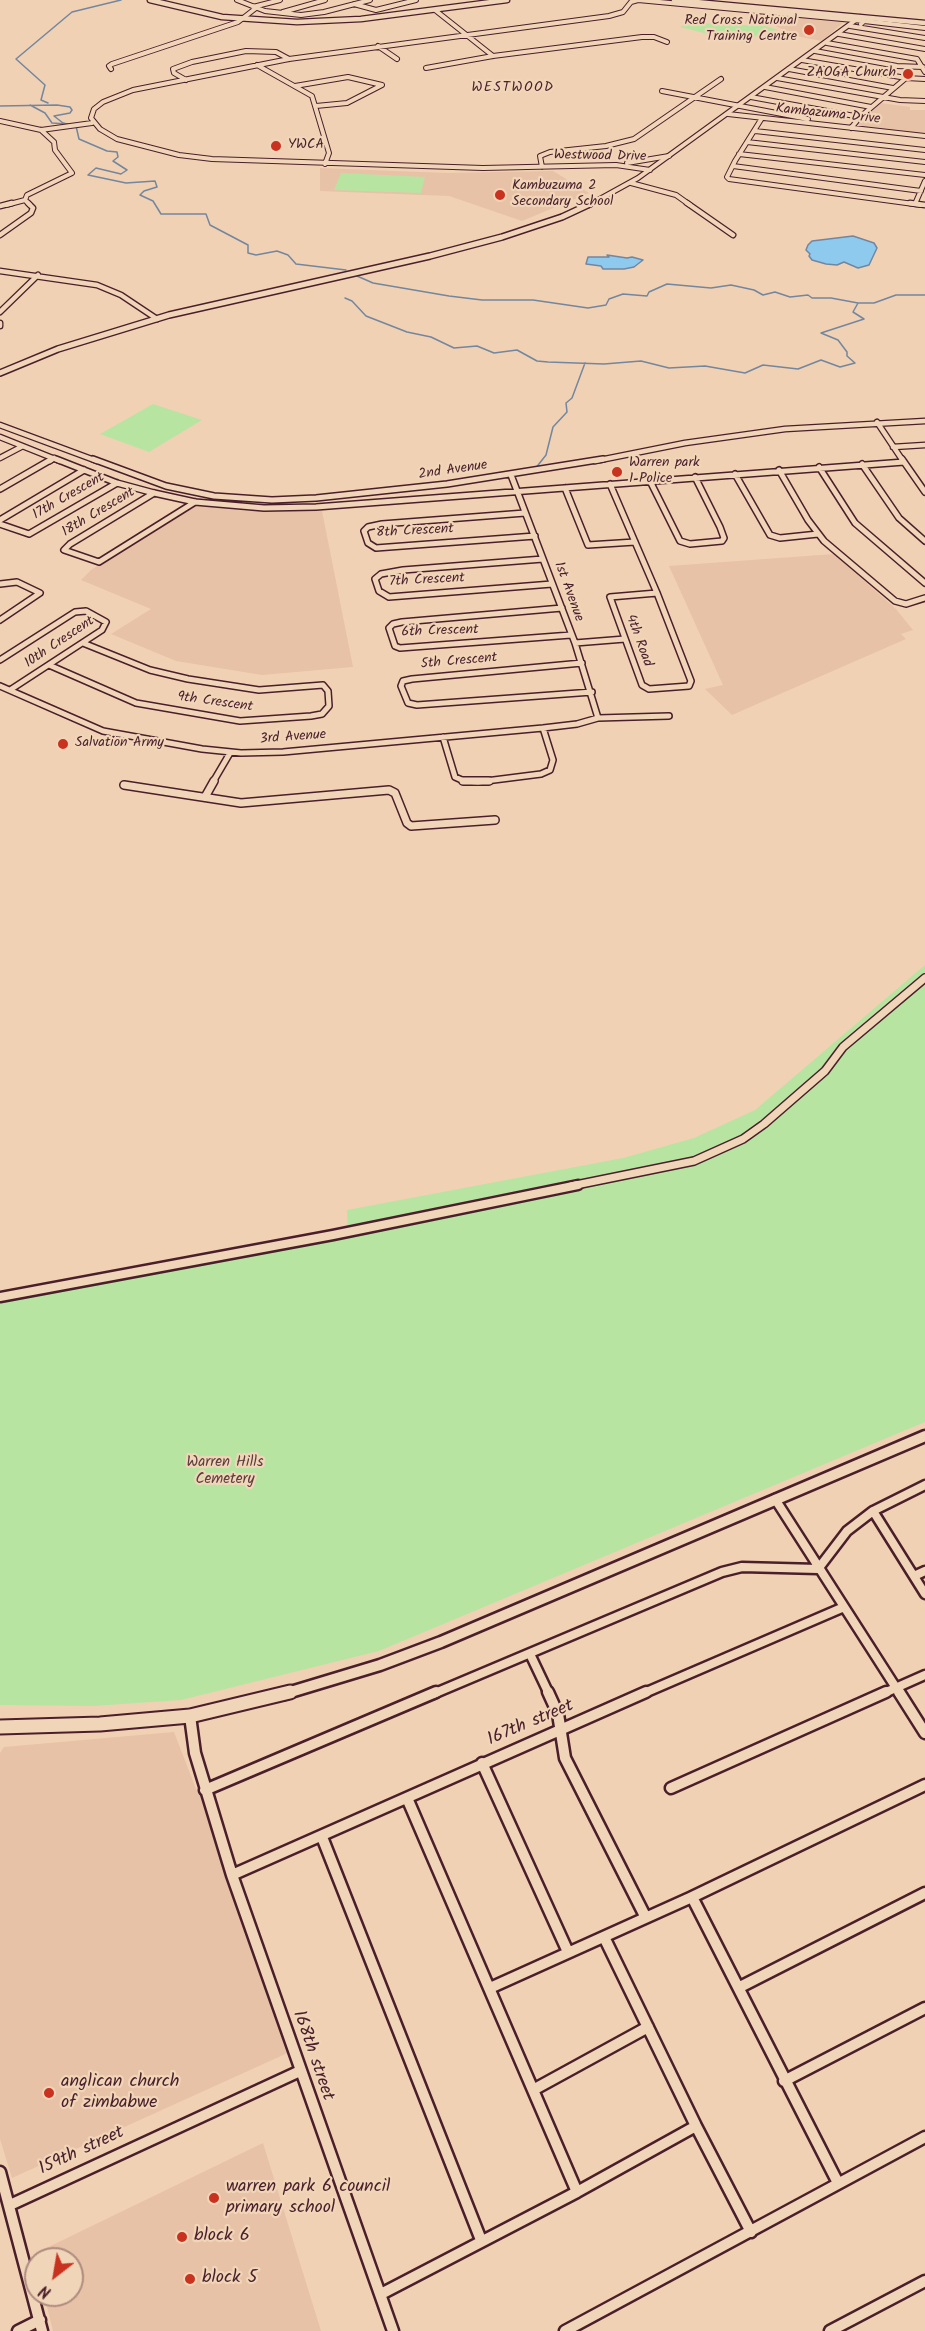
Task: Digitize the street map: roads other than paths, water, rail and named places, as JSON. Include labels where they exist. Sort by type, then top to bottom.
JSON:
[{"type":"main road","points":[[150,0],[202,13],[239,19],[319,22],[507,0]]},
{"type":"main road","points":[[674,0],[705,1],[861,20],[925,23]]},
{"type":"street","points":[[237,0],[254,7],[282,13],[312,14],[370,0]]},
{"type":"street","points":[[111,69],[109,66],[112,64],[231,24],[254,7],[277,0]]},
{"type":"street","points":[[282,13],[325,0]]},
{"type":"street","points":[[354,4],[376,10],[416,0]]},
{"type":"street","points":[[0,121],[41,130],[74,127],[93,123],[91,116],[95,108],[113,96],[289,59],[609,16],[623,12],[631,2],[638,0],[925,28]]},
{"type":"street","points":[[435,10],[493,56]]},
{"type":"street","points":[[857,27],[861,20]]},
{"type":"street","name":"Westwood Drive","points":[[93,123],[104,133],[117,139],[179,155],[247,162],[542,167],[608,165],[650,170],[814,51],[861,20]]},
{"type":"street","points":[[850,26],[925,38]]},
{"type":"street","points":[[839,34],[925,49]]},
{"type":"street","points":[[426,68],[493,56],[642,37],[654,37],[667,42]]},
{"type":"street","points":[[827,43],[925,62]]},
{"type":"street","points":[[378,46],[397,59]]},
{"type":"street","points":[[186,80],[174,73],[173,69],[196,61],[246,51],[276,52],[289,59]]},
{"type":"street","points":[[814,51],[897,66],[922,67]]},
{"type":"street","points":[[802,60],[906,78],[925,79]]},
{"type":"street","points":[[920,62],[925,72]]},
{"type":"street","points":[[257,65],[311,95],[329,153],[325,164]]},
{"type":"street","points":[[789,69],[893,88]]},
{"type":"street","points":[[295,86],[348,77],[382,85],[344,104],[316,106]]},
{"type":"street","points":[[777,78],[883,97],[925,101]]},
{"type":"street","points":[[662,91],[852,127],[871,107],[906,78]]},
{"type":"street","points":[[542,167],[539,159],[543,154],[606,146],[634,139],[721,79]]},
{"type":"street","points":[[765,87],[871,107]]},
{"type":"street","points":[[751,96],[860,117]]},
{"type":"street","name":"Kambazuma Drive","points":[[728,114],[925,136]]},
{"type":"street","points":[[762,118],[739,154],[727,177],[729,179],[925,205]]},
{"type":"street","points":[[0,206],[25,200],[30,194],[72,174],[56,150],[54,142],[41,130]]},
{"type":"street","points":[[755,131],[925,150]]},
{"type":"street","points":[[816,150],[821,138]]},
{"type":"street","points":[[747,142],[925,162]]},
{"type":"street","points":[[739,154],[925,175]]},
{"type":"street","points":[[608,165],[669,156]]},
{"type":"street","points":[[733,166],[921,191]]},
{"type":"street","points":[[0,373],[58,349],[223,301],[393,265],[482,243],[562,217],[631,183],[650,170]]},
{"type":"street","points":[[824,191],[832,179]]},
{"type":"street","points":[[915,204],[925,181]]},
{"type":"street","points":[[631,183],[676,195],[733,235]]},
{"type":"street","points":[[0,235],[31,213],[33,208],[25,200]]},
{"type":"street","points":[[1,272],[38,275],[105,287],[133,302],[157,319]]},
{"type":"street","points":[[0,312],[38,275]]},
{"type":"street","name":"2nd Avenue","points":[[0,425],[144,480],[206,494],[272,500],[393,491],[511,475],[723,437],[785,429],[925,421]]},
{"type":"street","points":[[877,422],[925,492]]},
{"type":"street","points":[[0,432],[7,428]]},
{"type":"street","points":[[0,437],[117,483],[195,502],[238,507],[290,508],[904,462]]},
{"type":"street","points":[[893,447],[925,445]]},
{"type":"street","points":[[0,458],[21,447]]},
{"type":"street","points":[[0,489],[54,458]]},
{"type":"street","points":[[862,464],[899,518],[925,541]]},
{"type":"street","points":[[819,467],[855,523],[925,583]]},
{"type":"street","name":"17th Crescent","points":[[0,520],[84,470]]},
{"type":"street","points":[[779,470],[818,534],[895,601],[906,604],[925,598]]},
{"type":"street","points":[[735,474],[770,535],[780,538],[818,534]]},
{"type":"street","name":"1st Avenue","points":[[511,475],[575,643],[598,718]]},
{"type":"street","points":[[650,481],[680,541],[690,544],[722,542],[724,538],[720,527],[695,477]]},
{"type":"street","points":[[134,487],[144,480]]},
{"type":"street","name":"17th Crescent","points":[[0,524],[29,534],[117,483]]},
{"type":"street","points":[[610,484],[657,593]]},
{"type":"street","points":[[565,488],[588,545],[635,542]]},
{"type":"street","points":[[393,491],[395,500]]},
{"type":"street","name":"18th Crescent","points":[[154,493],[70,544],[64,550],[99,562],[195,502]]},
{"type":"street","name":"8th Crescent","points":[[525,513],[382,524],[369,527],[364,531],[368,543],[376,548],[535,536]]},
{"type":"street","name":"7th Crescent","points":[[543,559],[403,570],[381,573],[375,579],[379,591],[389,597],[552,584]]},
{"type":"street","points":[[0,584],[17,582],[40,593],[0,620]]},
{"type":"street","name":"4th Road","points":[[657,593],[691,681],[687,687],[649,689],[642,686],[610,597],[657,593]]},
{"type":"street","name":"6th Crescent","points":[[562,608],[402,622],[393,624],[389,628],[395,646],[400,648],[571,635]]},
{"type":"street","name":"10th Crescent","points":[[0,660],[67,616],[81,610],[103,618],[106,622],[102,630],[10,690]]},
{"type":"street","points":[[575,643],[625,639]]},
{"type":"street","name":"9th Crescent","points":[[49,665],[136,703],[240,721],[322,714],[329,706],[328,691],[323,685],[259,690],[188,679],[150,670],[83,643]]},
{"type":"street","name":"5th Crescent","points":[[582,663],[412,679],[403,681],[401,686],[408,704],[417,705],[591,692]]},
{"type":"street","name":"3rd Avenue","points":[[0,686],[103,731],[230,753],[283,752],[543,728],[577,724],[598,718],[669,716]]},
{"type":"street","points":[[443,737],[455,777],[464,781],[478,782],[542,774],[550,770],[553,760],[543,728]]},
{"type":"street","points":[[205,797],[230,753]]},
{"type":"street","points":[[124,785],[224,801],[257,802],[389,790],[395,793],[407,823],[411,826],[495,820]]},
{"type":"street","points":[[0,1297],[333,1235],[694,1161],[742,1139],[765,1124],[825,1071],[843,1047],[925,978]]},
{"type":"street","points":[[1,1729],[78,1726],[190,1716],[277,1697],[398,1659],[925,1436]]},
{"type":"street","points":[[818,1569],[848,1531],[873,1511],[925,1485]]},
{"type":"street","points":[[775,1499],[925,1733]]},
{"type":"street","points":[[873,1511],[925,1594]]},
{"type":"street","points":[[205,1790],[732,1568],[767,1566],[818,1569]]},
{"type":"street","points":[[914,1576],[925,1571]]},
{"type":"street","name":"167th street","points":[[232,1875],[322,1837],[482,1763],[844,1607]]},
{"type":"street","points":[[530,1654],[554,1704],[565,1758],[645,1916]]},
{"type":"street","points":[[671,1788],[925,1675]]},
{"type":"street","name":"168th street","points":[[190,1716],[192,1738],[205,1790],[232,1875],[393,2331]]},
{"type":"street","points":[[482,1763],[568,1952]]},
{"type":"street","points":[[490,1988],[604,1938],[645,1916],[692,1897],[925,1785]]},
{"type":"street","points":[[407,1798],[577,2192]]},
{"type":"street","points":[[322,1837],[481,2240]]},
{"type":"street","points":[[740,1987],[925,1893]]},
{"type":"street","points":[[692,1897],[740,1987],[784,2081],[838,2183]]},
{"type":"street","points":[[604,1938],[751,2232]]},
{"type":"street","points":[[784,2081],[925,2008]]},
{"type":"street","points":[[533,2090],[648,2027]]},
{"type":"street","name":"159th street","points":[[10,2205],[300,2071]]},
{"type":"street","points":[[381,2294],[577,2192],[696,2126]]},
{"type":"street","points":[[565,2331],[925,2137]]},
{"type":"street","points":[[0,2172],[41,2326],[18,2331]]},
{"type":"street","points":[[830,2331],[925,2281]]},
{"type":"water","points":[[853,236],[874,243],[877,248],[869,265],[858,268],[844,262],[837,265],[826,264],[812,260],[806,250],[812,241]]},
{"type":"water","points":[[607,255],[643,260],[634,267],[624,269],[603,269],[601,266],[586,264],[588,257],[609,257]]},
{"type":"waterway","points":[[48,103],[41,100],[45,85],[16,59],[72,12],[121,0]]},
{"type":"waterway","points":[[0,106],[31,105]]},
{"type":"waterway","points":[[31,105],[45,113],[52,123],[67,124]]},
{"type":"waterway","points":[[31,105],[70,107],[72,110],[70,113],[54,116],[63,123],[76,126],[79,139],[107,151],[117,152],[118,157],[113,161],[127,170],[121,174],[96,168],[88,175],[126,183],[155,181],[157,187],[144,191],[140,195],[153,201],[161,214],[206,214],[210,225],[248,245],[248,253],[256,255],[277,251],[288,255],[296,264],[346,270]]},
{"type":"waterway","points":[[357,276],[373,283],[449,296],[482,300],[533,300],[588,308],[606,305],[609,299],[623,294],[647,296],[649,292],[667,284],[711,288],[731,285],[754,290],[763,295],[775,292],[790,297],[808,295],[812,298],[831,298],[858,303]]},
{"type":"waterway","points":[[858,303],[874,303],[896,295],[925,295]]},
{"type":"waterway","points":[[345,298],[352,301],[366,316],[407,332],[431,337],[454,348],[477,346],[494,353],[517,350],[537,361],[585,363]]},
{"type":"waterway","points":[[585,363],[641,361],[669,368],[705,366],[745,373],[763,365],[798,369],[821,360],[840,367],[855,363],[847,356],[847,352],[838,340],[821,333],[864,319],[853,312],[858,303]]},
{"type":"waterway","points":[[535,469],[546,455],[553,427],[567,412],[566,403],[572,398],[585,363]]},
{"type":"place","name":"Red Cross National Training Centre","points":[[809,30]]},
{"type":"place","name":"ZAOGA Church","points":[[908,74]]},
{"type":"place","name":"YWCA","points":[[276,146]]},
{"type":"place","name":"Kambuzuma 2 Secondary School","points":[[500,195]]},
{"type":"place","name":"Warren park 1 Police","points":[[617,472]]},
{"type":"place","name":"Salvation Army","points":[[63,744]]},
{"type":"place","name":"anglican church of zimbabwe","points":[[49,2093]]},
{"type":"place","name":"warren park 6 council primary school","points":[[214,2198]]},
{"type":"place","name":"block 6","points":[[182,2237]]},
{"type":"place","name":"block 5","points":[[190,2279]]},
{"type":"district","name":"WESTWOOD","points":[[513,89]]},
{"type":"park label","name":"Warren Hills Cemetery","points":[[225,1472]]}]
